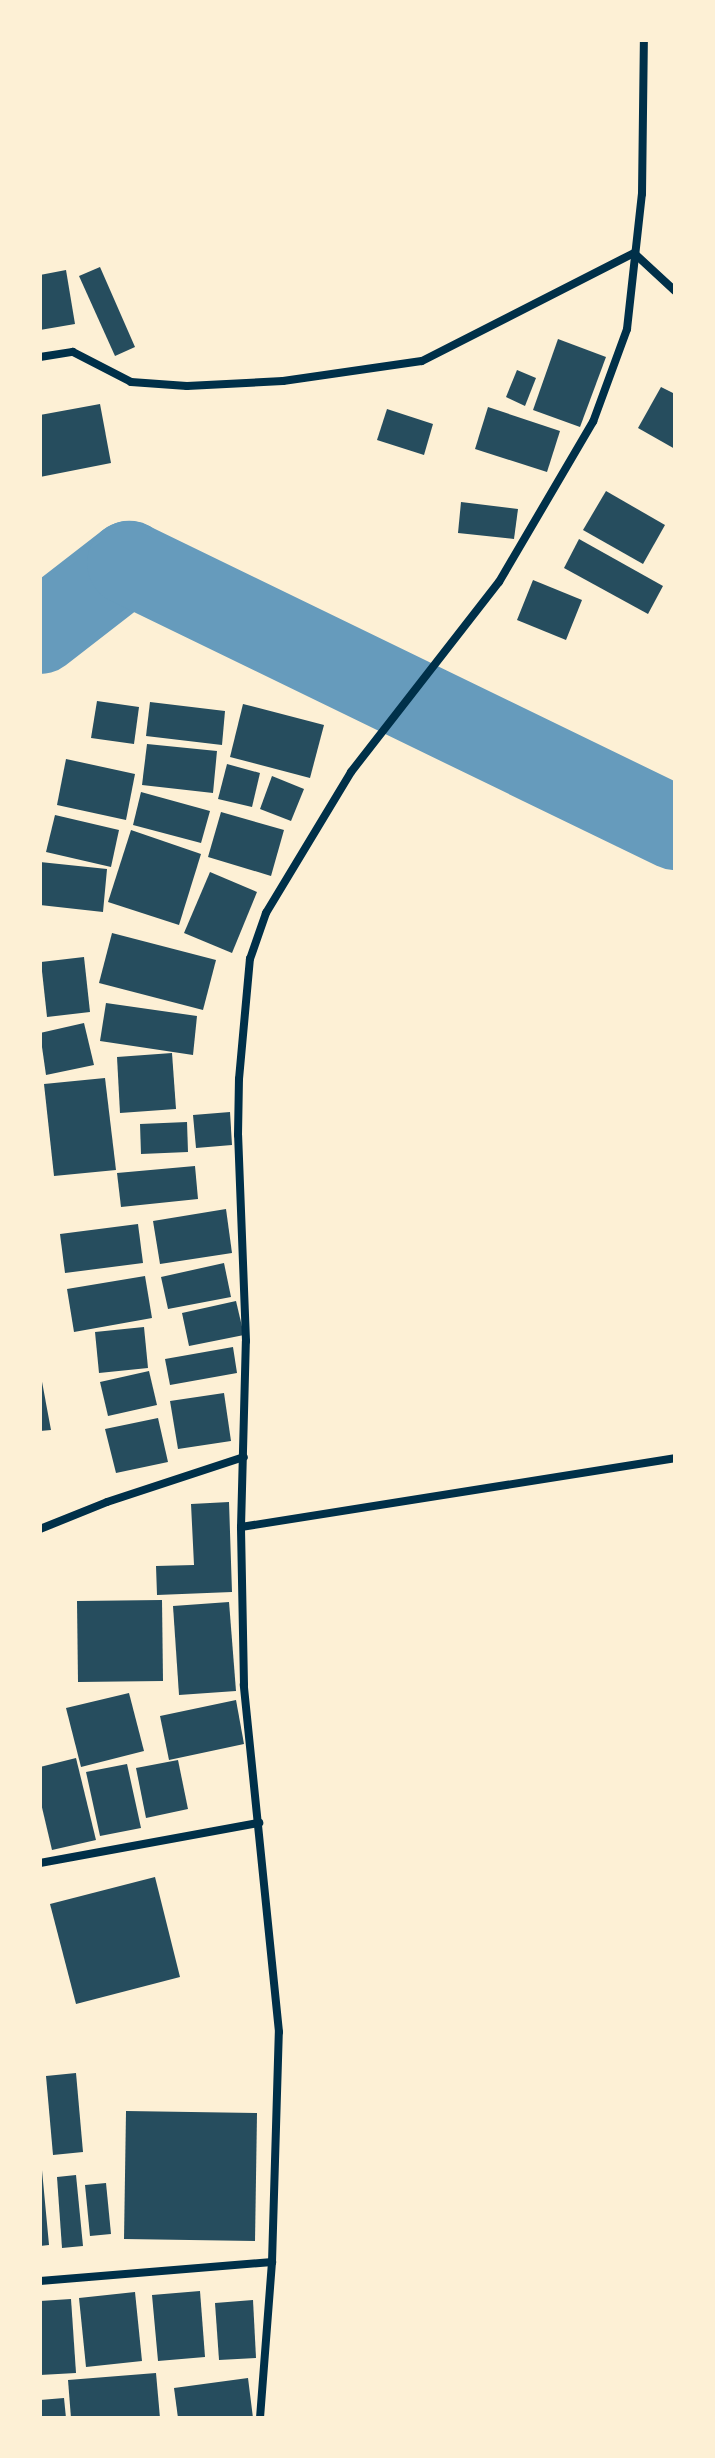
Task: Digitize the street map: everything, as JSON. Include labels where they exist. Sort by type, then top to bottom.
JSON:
[{"type":"street","points":[[260,2418],[272,2262],[279,2032],[244,1685],[241,1527],[246,1341],[238,1107],[250,959],[266,913],[351,772],[499,582],[593,422],[627,329],[642,194],[644,40]]},
{"type":"street","points":[[634,253],[675,291]]},
{"type":"street","points":[[40,357],[73,352],[131,382],[187,386],[283,381],[422,361],[634,253]]},
{"type":"street","points":[[40,1529],[107,1502],[244,1457]]},
{"type":"street","points":[[241,1527],[675,1458]]},
{"type":"street","points":[[40,1863],[259,1823]]},
{"type":"street","points":[[40,2281],[272,2262]]},
{"type":"building","points":[[100,267],[135,347],[115,356],[79,276]]},
{"type":"building","points":[[66,270],[75,324],[40,330],[40,275]]},
{"type":"building","points":[[558,339],[606,357],[580,427],[533,410]]},
{"type":"building","points":[[517,370],[536,378],[525,406],[506,397]]},
{"type":"building","points":[[661,387],[675,394],[675,449],[638,428]]},
{"type":"building","points":[[100,404],[111,463],[40,477],[40,415]]},
{"type":"building","points":[[488,407],[560,431],[547,472],[475,449]]},
{"type":"building","points":[[387,409],[433,424],[424,455],[377,440]]},
{"type":"building","points":[[606,491],[665,525],[643,564],[583,530]]},
{"type":"building","points":[[461,502],[518,509],[514,539],[458,533]]},
{"type":"building","points":[[579,539],[663,586],[648,614],[564,568]]},
{"type":"building","points":[[533,580],[582,600],[566,640],[517,620]]},
{"type":"building","points":[[97,701],[139,707],[134,744],[91,738]]},
{"type":"building","points":[[150,702],[225,711],[222,745],[146,736]]},
{"type":"building","points":[[243,704],[324,725],[310,778],[230,757]]},
{"type":"building","points":[[147,744],[217,751],[213,793],[142,785]]},
{"type":"building","points":[[66,759],[135,774],[126,820],[57,805]]},
{"type":"building","points":[[227,764],[260,773],[252,807],[218,799]]},
{"type":"building","points":[[272,776],[304,789],[291,821],[260,809]]},
{"type":"building","points":[[141,792],[210,811],[201,843],[133,825]]},
{"type":"building","points":[[221,812],[284,830],[271,876],[208,857]]},
{"type":"building","points":[[55,815],[119,830],[111,867],[46,852]]},
{"type":"building","points":[[131,830],[201,854],[179,925],[108,902]]},
{"type":"building","points":[[40,862],[107,869],[103,912],[40,905]]},
{"type":"building","points":[[210,872],[257,892],[232,953],[184,933]]},
{"type":"building","points":[[112,933],[216,960],[203,1010],[99,983]]},
{"type":"building","points":[[84,957],[90,1012],[47,1017],[41,962]]},
{"type":"building","points":[[106,1003],[197,1016],[193,1055],[100,1041]]},
{"type":"building","points":[[84,1023],[94,1065],[46,1075],[40,1033]]},
{"type":"building","points":[[172,1053],[176,1109],[120,1113],[117,1057]]},
{"type":"building","points":[[105,1078],[116,1170],[54,1176],[44,1084]]},
{"type":"building","points":[[230,1112],[232,1145],[196,1148],[193,1115]]},
{"type":"building","points":[[187,1122],[188,1152],[141,1154],[140,1124]]},
{"type":"building","points":[[195,1166],[198,1199],[121,1207],[117,1173]]},
{"type":"building","points":[[226,1209],[232,1253],[160,1264],[153,1221]]},
{"type":"building","points":[[138,1224],[143,1263],[65,1273],[60,1234]]},
{"type":"building","points":[[224,1263],[231,1297],[168,1309],[161,1277]]},
{"type":"building","points":[[145,1276],[152,1318],[74,1332],[67,1289]]},
{"type":"building","points":[[236,1301],[244,1335],[189,1346],[182,1313]]},
{"type":"building","points":[[144,1327],[148,1368],[99,1373],[95,1332]]},
{"type":"building","points":[[233,1347],[237,1373],[170,1385],[165,1359]]},
{"type":"building","points":[[40,1371],[51,1430],[40,1431]]},
{"type":"building","points":[[149,1371],[157,1405],[108,1416],[100,1382]]},
{"type":"building","points":[[224,1393],[231,1441],[178,1449],[170,1401]]},
{"type":"building","points":[[158,1418],[168,1462],[116,1473],[105,1429]]},
{"type":"building","points":[[229,1502],[232,1592],[157,1595],[156,1566],[194,1565],[191,1504]]},
{"type":"building","points":[[162,1600],[163,1681],[78,1682],[77,1601]]},
{"type":"building","points":[[229,1602],[236,1691],[179,1695],[173,1606]]},
{"type":"building","points":[[129,1693],[144,1751],[81,1767],[66,1708]]},
{"type":"building","points":[[236,1700],[244,1744],[169,1760],[160,1716]]},
{"type":"building","points":[[76,1758],[96,1840],[52,1850],[40,1799],[40,1767]]},
{"type":"building","points":[[178,1760],[188,1809],[146,1818],[136,1768]]},
{"type":"building","points":[[127,1764],[141,1828],[100,1836],[86,1772]]},
{"type":"building","points":[[155,1877],[180,1977],[76,2004],[50,1904]]},
{"type":"building","points":[[76,2073],[83,2152],[53,2155],[46,2076]]},
{"type":"building","points":[[126,2111],[257,2113],[255,2241],[124,2239]]},
{"type":"building","points":[[40,2149],[49,2245],[40,2246]]},
{"type":"building","points":[[76,2175],[83,2246],[62,2248],[57,2177]]},
{"type":"building","points":[[106,2183],[111,2234],[90,2236],[85,2185]]},
{"type":"building","points":[[200,2291],[205,2357],[158,2361],[152,2295]]},
{"type":"building","points":[[135,2292],[142,2361],[86,2367],[79,2298]]},
{"type":"building","points":[[71,2299],[76,2373],[40,2375],[40,2301]]},
{"type":"building","points":[[253,2300],[256,2358],[219,2360],[215,2303]]},
{"type":"building","points":[[156,2373],[160,2418],[71,2418],[68,2380]]},
{"type":"building","points":[[248,2378],[253,2418],[178,2418],[174,2388]]},
{"type":"building","points":[[64,2398],[66,2418],[40,2418],[40,2400]]},
{"type":"waterway","points":[[40,632],[129,563],[675,828]]}]
